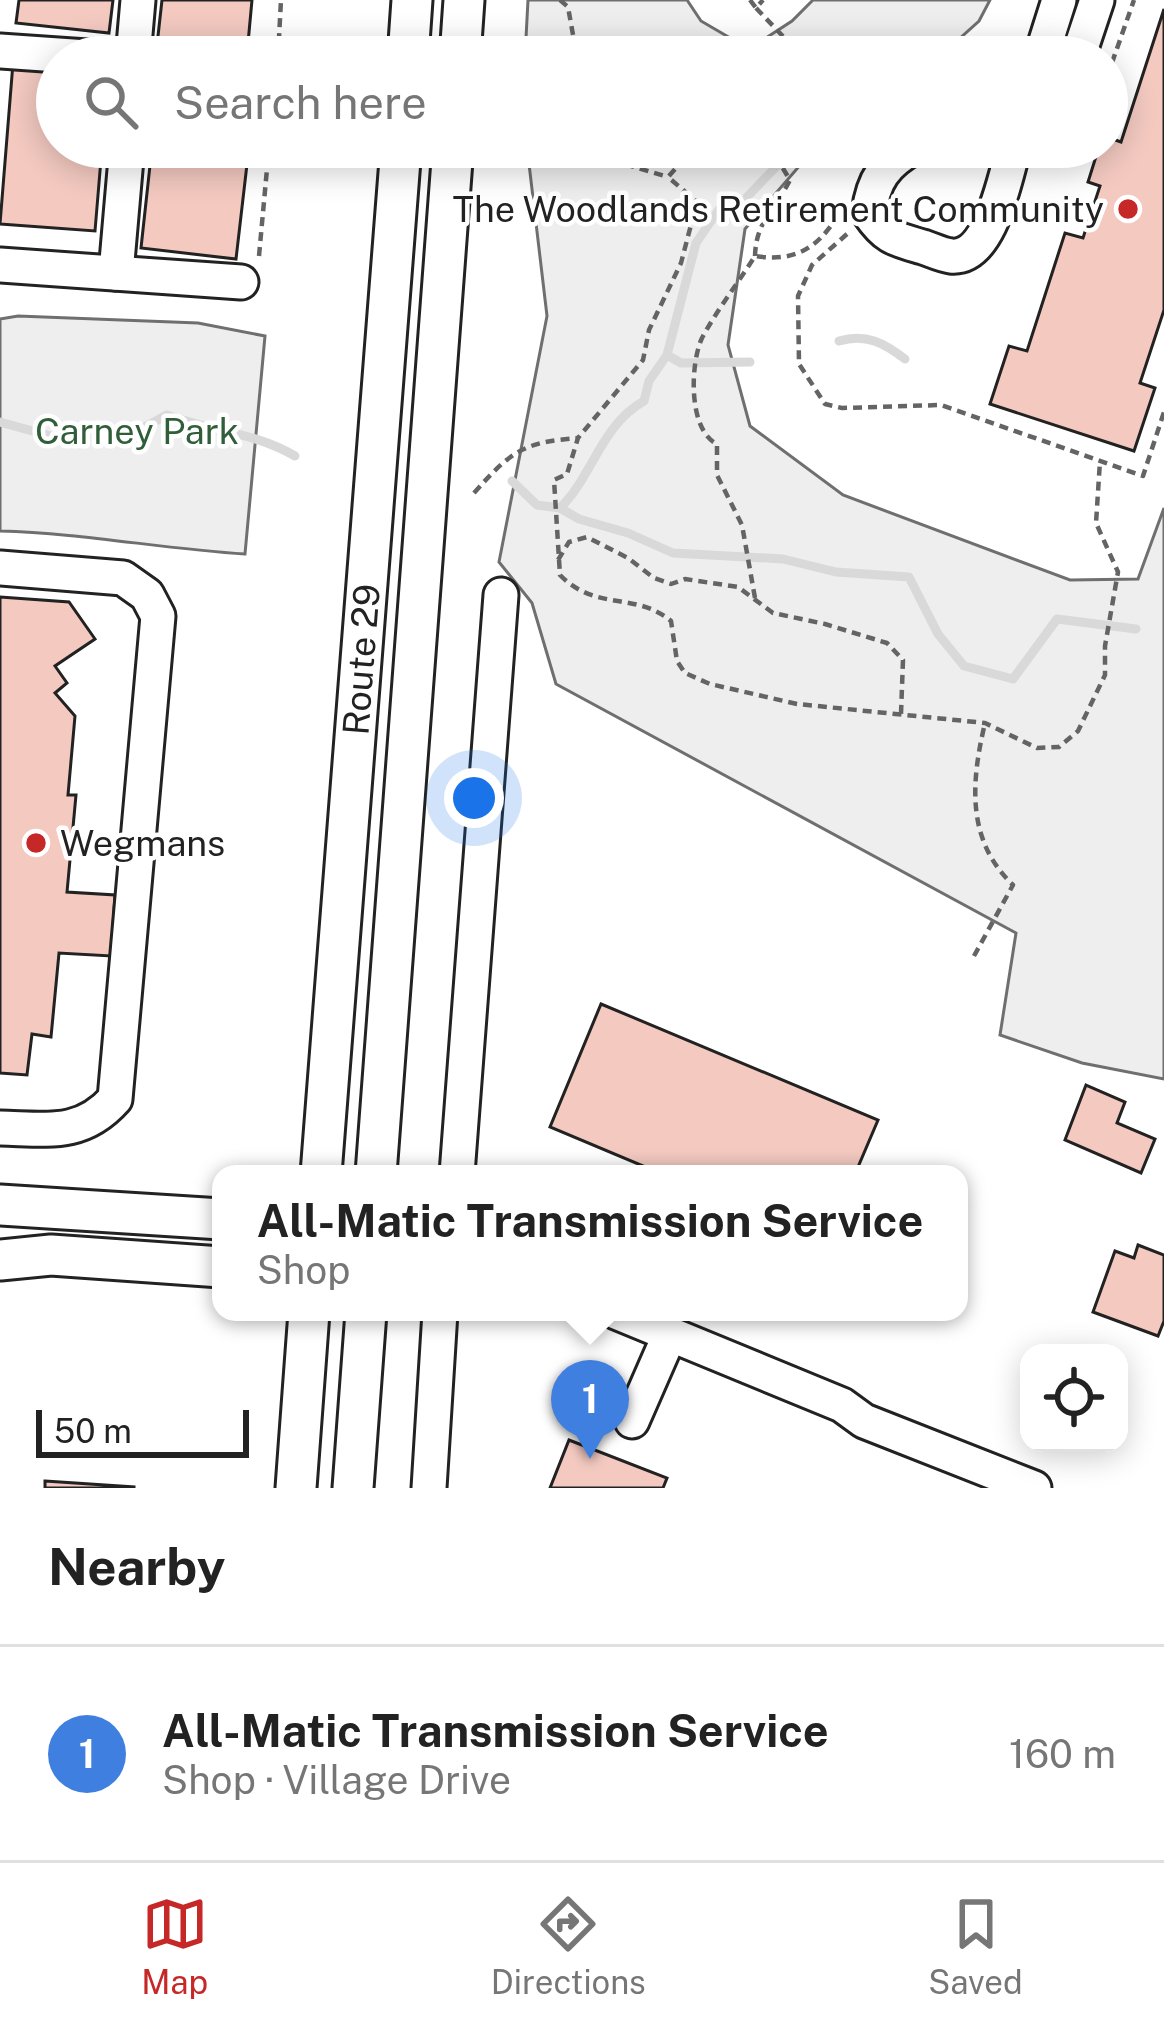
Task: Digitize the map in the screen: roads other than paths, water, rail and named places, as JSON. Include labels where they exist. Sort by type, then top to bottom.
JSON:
[{"type":"main road","points":[[409,36],[412,0]]},
{"type":"main road","points":[[461,36],[464,0]]},
{"type":"main road","name":"Route 29","points":[[322,1165],[399,168]]},
{"type":"main road","name":"Route 29","points":[[377,1165],[452,168]]},
{"type":"main road","points":[[0,1205],[212,1218]]},
{"type":"main road","points":[[0,1260],[51,1255],[212,1266]]},
{"type":"main road","points":[[296,1488],[308,1321]]},
{"type":"main road","points":[[353,1488],[365,1321]]},
{"type":"street","points":[[135,36],[138,0]]},
{"type":"street","points":[[1048,36],[1059,0]]},
{"type":"street","points":[[1085,36],[1097,0]]},
{"type":"street","points":[[0,51],[36,53]]},
{"type":"street","points":[[116,273],[125,168]]},
{"type":"street","points":[[884,168],[871,195],[869,213],[859,211],[885,236],[951,256],[964,254],[981,241],[1008,168]]},
{"type":"street","points":[[0,266],[241,281]]},
{"type":"street","points":[[0,568],[123,578],[147,596],[158,616],[115,1099],[97,1119],[66,1129],[0,1128]]},
{"type":"street","points":[[458,1165],[501,596]]},
{"type":"street","points":[[429,1488],[439,1321]]},
{"type":"street","points":[[638,1321],[842,1405],[864,1421],[1034,1488]]},
{"type":"street","points":[[632,1421],[670,1334]]},
{"type":"waterway","points":[[512,481],[537,505],[560,508],[571,495],[617,423],[644,401],[649,381],[667,355],[696,243],[720,208],[739,210],[775,168]]},
{"type":"waterway","points":[[839,341],[874,341],[905,359]]},
{"type":"waterway","points":[[667,355],[681,363],[750,362]]},
{"type":"waterway","points":[[0,422],[58,438],[92,425],[128,436],[167,415],[264,442],[295,456]]},
{"type":"waterway","points":[[560,508],[673,553],[783,559],[836,572],[909,577],[938,634],[964,666],[1013,679],[1057,619],[1136,629]]},
{"type":"place","name":"The Woodlands Retirement Community","points":[[1128,209]]},
{"type":"place","name":"Wegmans","points":[[36,843]]},
{"type":"place","name":"All-Matic Transmission Service","points":[[590,1459]]},
{"type":"park label","name":"Carney Park","points":[[137,431]]}]
